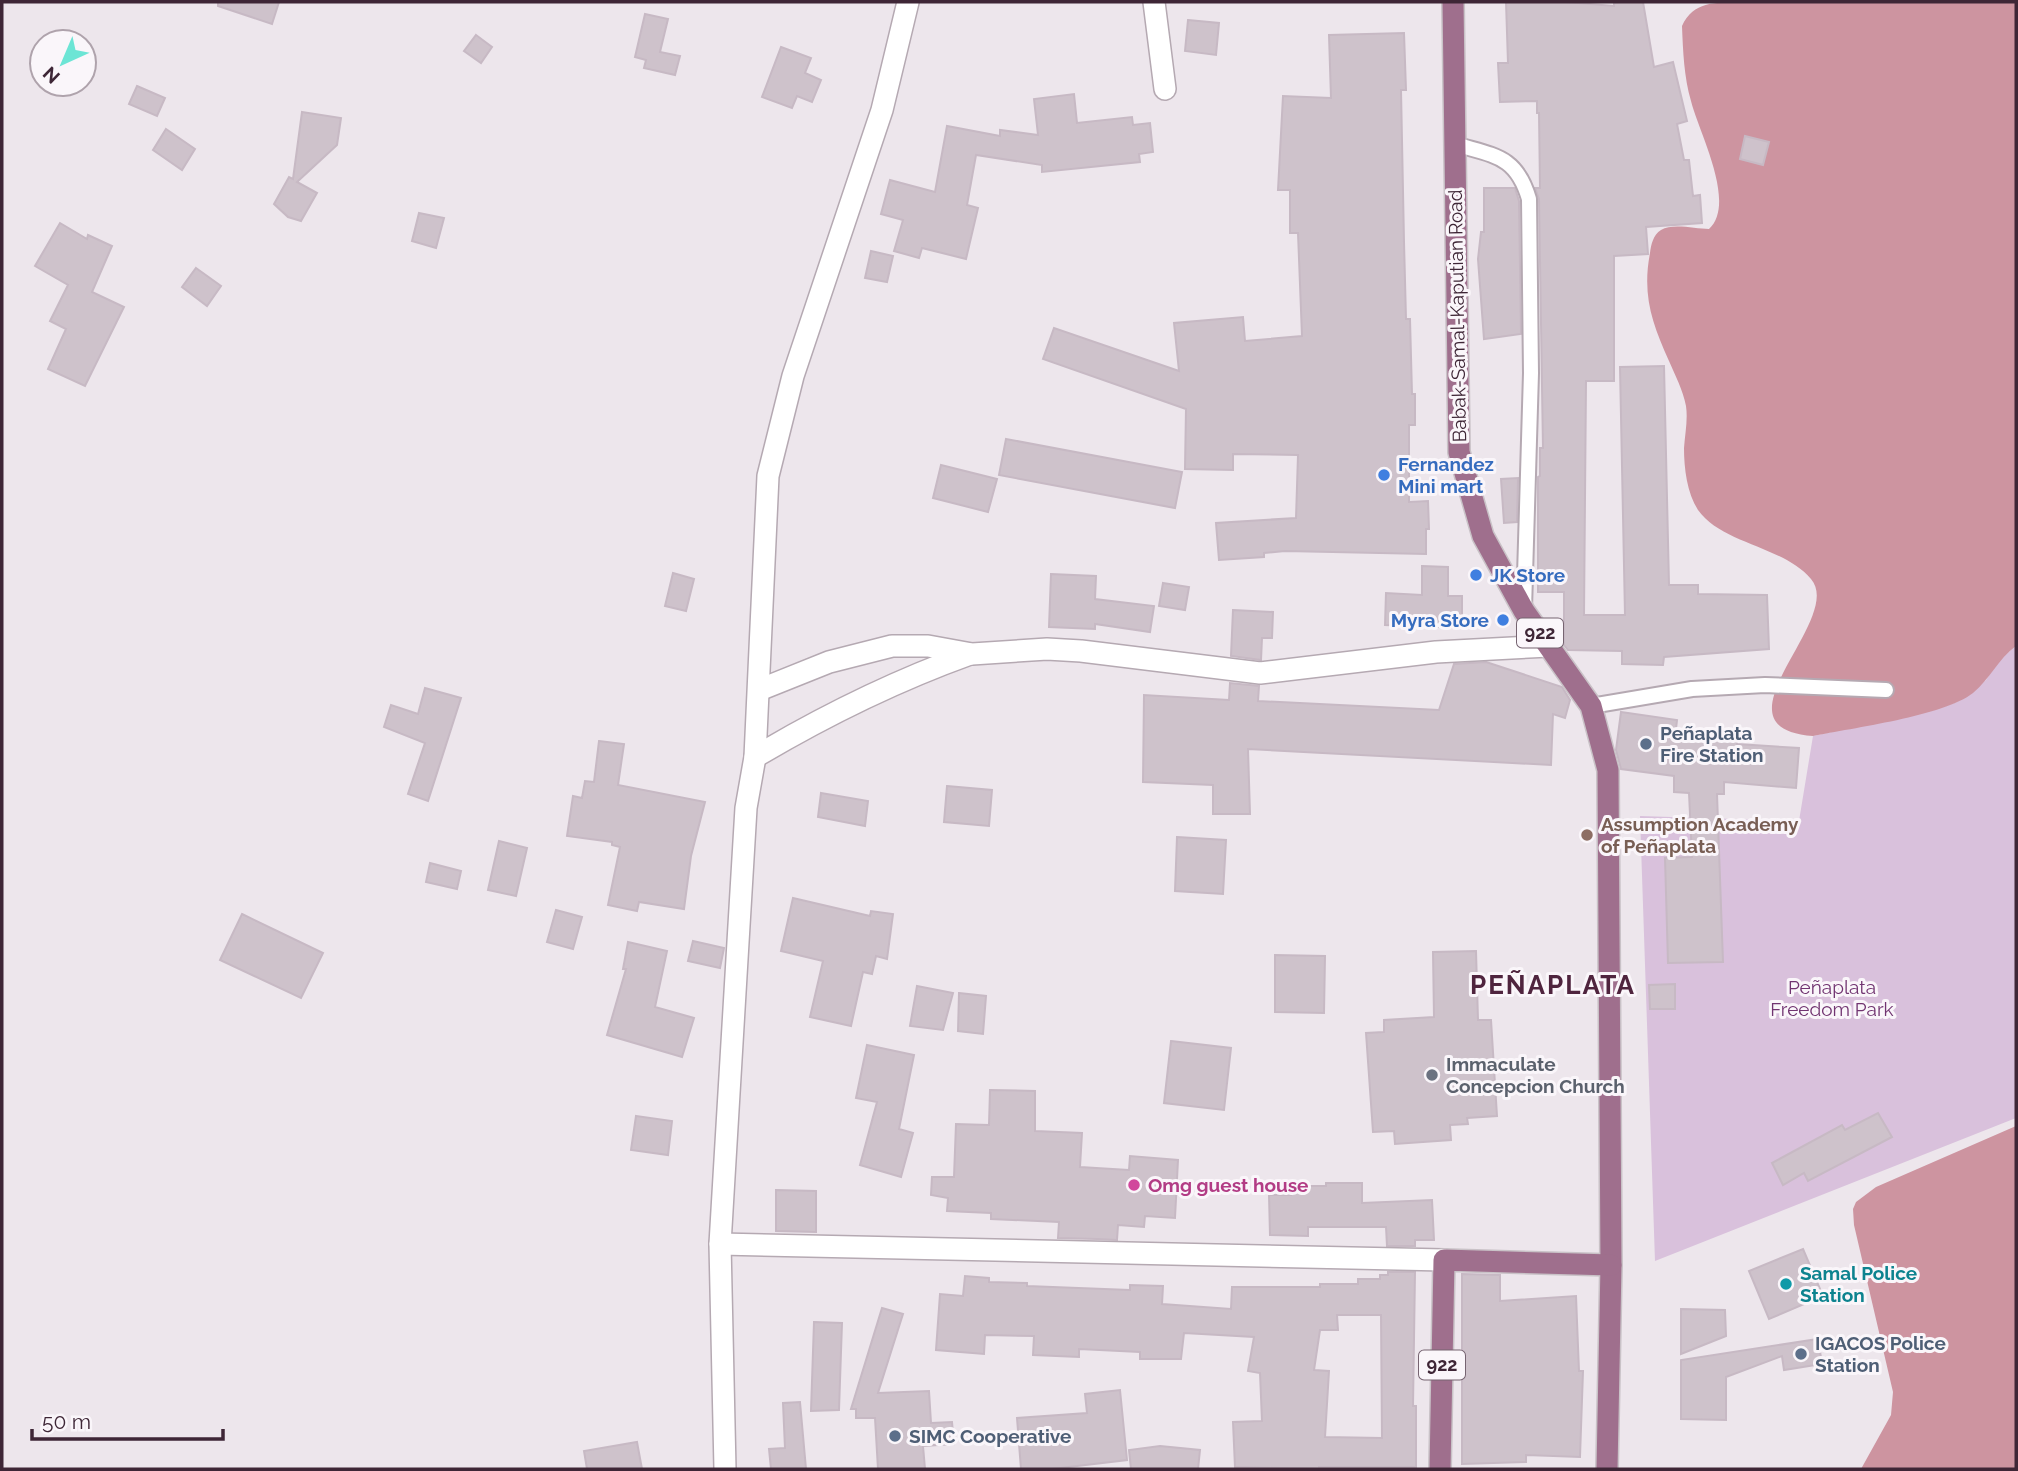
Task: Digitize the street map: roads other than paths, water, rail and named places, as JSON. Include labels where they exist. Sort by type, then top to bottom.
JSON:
[{"type":"main road","name":"Babak-Samal-Kaputian Road","points":[[1453,2],[1459,452],[1483,536],[1524,611],[1591,706],[1608,770],[1611,1265],[1607,1469]]},
{"type":"main road","points":[[1444,1260],[1611,1265]]},
{"type":"main road","name":"922","points":[[1440,1469],[1444,1260]]},
{"type":"street","points":[[725,1469],[720,1244],[746,808],[755,757],[768,476],[793,376],[882,110],[908,2]]},
{"type":"street","points":[[1154,2],[1165,89]]},
{"type":"street","points":[[758,690],[829,662],[892,646],[928,646],[972,654],[1046,649],[1081,651],[1260,673],[1436,652],[1549,646]]},
{"type":"street","points":[[755,757],[801,730],[886,688],[918,673],[972,654]]},
{"type":"street","points":[[720,1244],[1444,1260]]},
{"type":"lane","points":[[1455,144],[1506,160],[1523,179],[1529,199],[1531,373],[1524,611]]},
{"type":"lane","points":[[1591,706],[1692,689],[1765,685],[1886,690]]},
{"type":"place","name":"Fernandez Mini mart","points":[[1384,475]]},
{"type":"place","name":"JK Store","points":[[1476,575]]},
{"type":"place","name":"Myra Store","points":[[1503,620]]},
{"type":"place","name":"Peñaplata Fire Station","points":[[1646,744]]},
{"type":"place","name":"Assumption Academy of Peñaplata","points":[[1587,835]]},
{"type":"place","name":"Immaculate Concepcion Church","points":[[1432,1075]]},
{"type":"place","name":"Omg guest house","points":[[1134,1185]]},
{"type":"place","name":"Samal Police Station","points":[[1786,1284]]},
{"type":"place","name":"IGACOS Police Station","points":[[1801,1354]]},
{"type":"place","name":"SIMC Cooperative","points":[[895,1436]]},
{"type":"district","name":"PEÑAPLATA","points":[[1553,985]]},
{"type":"park label","name":"Peñaplata Freedom Park","points":[[1832,998]]}]
